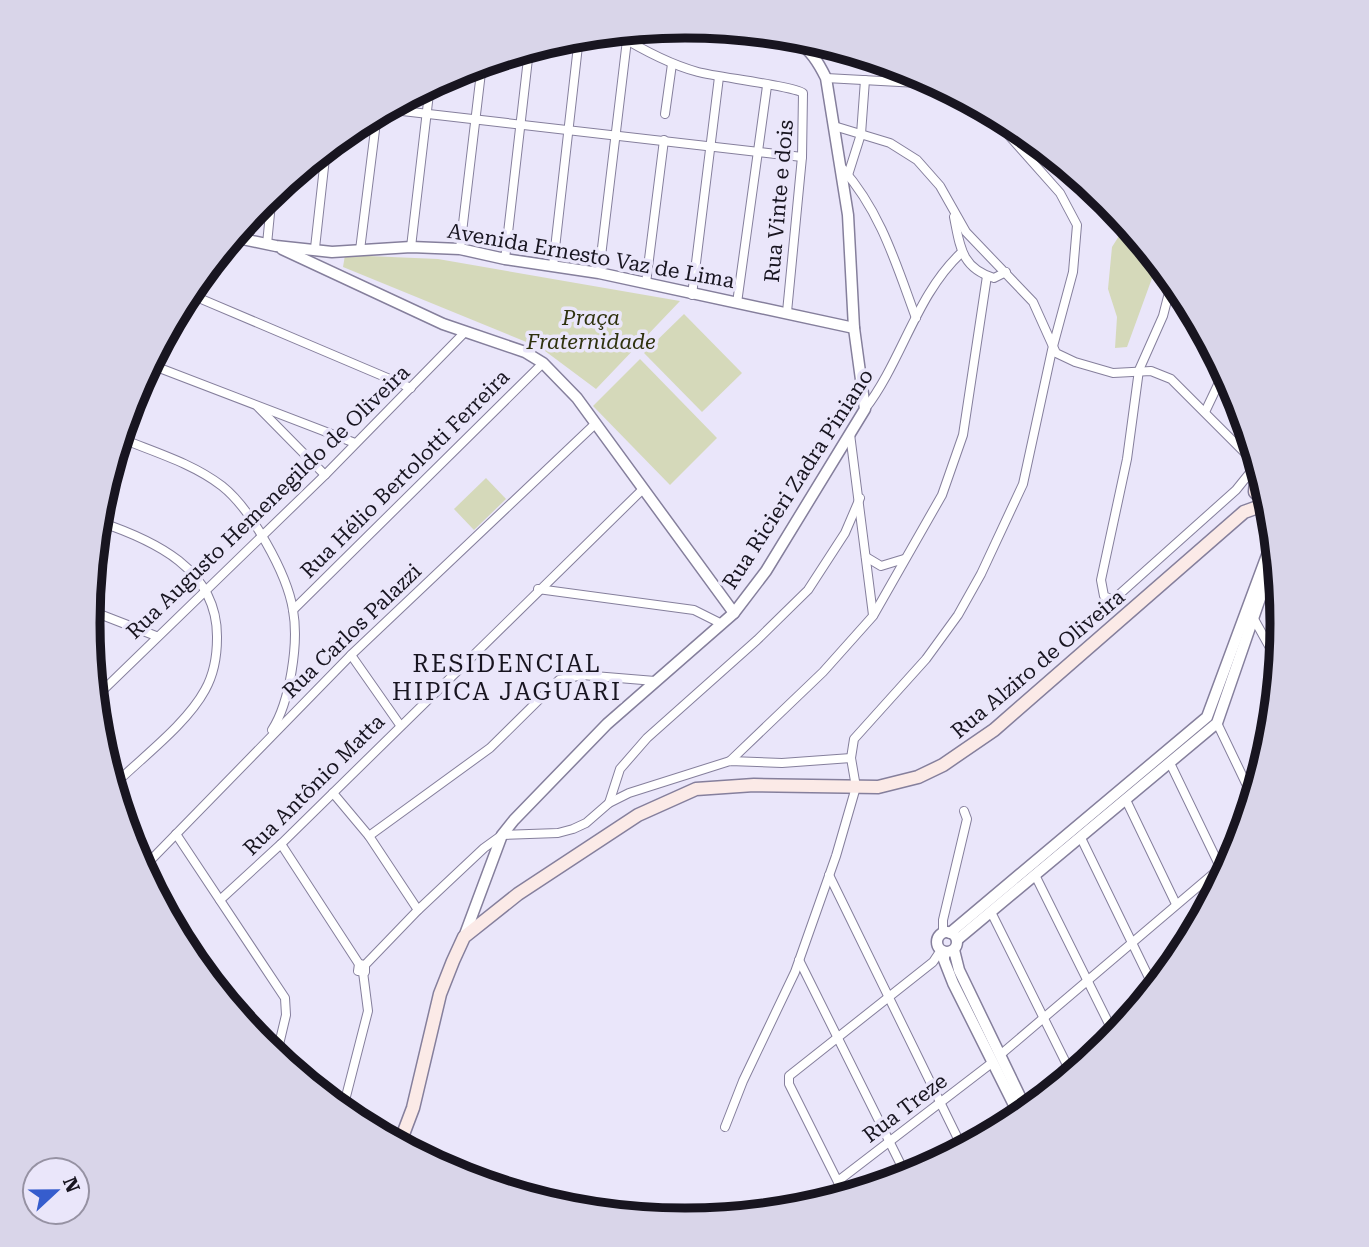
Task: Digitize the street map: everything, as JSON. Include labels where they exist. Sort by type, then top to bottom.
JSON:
[{"type":"main road","name":"Rua Alziro de Oliveira","points":[[1244,512],[1254,490]]},
{"type":"main road","name":"Rua Alziro de Oliveira","points":[[464,937],[547,875],[669,800],[717,786],[878,787],[918,777],[967,751],[1244,512],[1258,507]]},
{"type":"main road","points":[[403,1136],[413,1108],[440,994],[464,937]]},
{"type":"street","points":[[599,273],[627,42]]},
{"type":"street","points":[[630,42],[672,64],[767,86],[737,303]]},
{"type":"street","points":[[553,266],[578,49]]},
{"type":"street","points":[[812,53],[826,78],[844,171],[854,328],[865,410]]},
{"type":"street","points":[[505,259],[528,60]]},
{"type":"street","points":[[665,114],[672,64]]},
{"type":"street","points":[[460,249],[481,76]]},
{"type":"street","points":[[692,295],[719,77]]},
{"type":"street","points":[[826,78],[906,82]]},
{"type":"street","points":[[844,171],[861,134],[865,80]]},
{"type":"street","name":"Rua Vinte e dois","points":[[767,86],[794,89],[803,93],[802,157],[787,312]]},
{"type":"street","points":[[411,247],[429,98]]},
{"type":"street","points":[[403,111],[802,157]]},
{"type":"street","points":[[834,126],[890,143],[917,160],[940,186],[966,232],[1033,302],[1046,326],[1052,350],[1074,362],[1113,373],[1139,370],[1160,373],[1171,379],[1243,451]]},
{"type":"street","points":[[360,250],[375,127]]},
{"type":"street","points":[[725,1127],[799,960],[830,875],[856,787],[851,758],[854,739],[926,659],[958,615],[987,562],[1023,484],[1052,350],[1073,272],[1078,236],[1077,225],[1069,206],[1009,136]]},
{"type":"street","points":[[646,283],[663,140]]},
{"type":"street","points":[[315,248],[325,162]]},
{"type":"street","points":[[844,171],[865,197],[880,225],[916,318]]},
{"type":"street","points":[[272,209],[272,245]]},
{"type":"street","points":[[953,211],[961,253],[987,276],[998,278],[1006,272]]},
{"type":"street","points":[[956,228],[966,232]]},
{"type":"street","points":[[244,239],[272,245],[465,332],[525,352],[543,363],[577,398],[594,425],[734,613]]},
{"type":"street","name":"Avenida Ernesto Vaz de Lima","points":[[272,245],[332,252],[411,247],[460,249],[505,259],[599,273],[854,328]]},
{"type":"street","points":[[331,272],[332,252]]},
{"type":"street","name":"Rua Ricieri Zadra Piniano","points":[[464,937],[502,835],[607,724],[734,613],[766,571],[885,381],[916,318],[961,253]]},
{"type":"street","points":[[730,761],[823,671],[873,616],[942,495],[963,435],[987,276]]},
{"type":"street","points":[[1168,294],[1158,327],[1139,370],[1126,459],[1101,580],[1104,596],[1113,600],[1236,490],[1250,473]]},
{"type":"street","points":[[198,298],[411,388]]},
{"type":"street","name":"Rua Augusto Hemenegildo de Oliveira","points":[[104,687],[325,475],[465,332]]},
{"type":"street","name":"Rua Hélio Bertolotti Ferreira","points":[[293,610],[543,363]]},
{"type":"street","points":[[159,368],[355,443]]},
{"type":"street","points":[[1205,412],[1218,385]]},
{"type":"street","points":[[256,405],[325,475]]},
{"type":"street","name":"Rua Carlos Palazzi","points":[[150,861],[265,740],[351,655],[594,425]]},
{"type":"street","points":[[850,434],[873,616]]},
{"type":"street","points":[[129,442],[199,471],[222,486],[243,505],[287,590],[293,610],[293,659],[275,726],[265,740]]},
{"type":"street","name":"Rua Antônio Matta","points":[[220,900],[281,845],[538,589],[643,489]]},
{"type":"street","points":[[609,803],[620,769],[647,738],[757,640],[808,590],[845,533],[860,498]]},
{"type":"street","points":[[108,526],[162,548],[190,568],[215,608],[218,638],[214,669],[205,690],[188,713],[120,779]]},
{"type":"street","points":[[866,557],[881,566],[908,557]]},
{"type":"street","points":[[841,1187],[788,1081],[792,1072],[933,962],[948,943],[1214,718],[1265,561]]},
{"type":"street","points":[[948,943],[991,912],[1170,763],[1214,718],[1267,578]]},
{"type":"street","points":[[538,589],[694,610],[722,624]]},
{"type":"street","points":[[100,614],[156,636]]},
{"type":"street","points":[[1254,619],[1269,646]]},
{"type":"street","points":[[351,655],[400,725]]},
{"type":"street","points":[[369,836],[490,748],[559,680],[582,675],[655,681]]},
{"type":"street","points":[[1214,718],[1247,785]]},
{"type":"street","points":[[363,967],[418,910],[484,848],[502,835],[558,833],[573,829],[586,824],[609,803],[691,771],[730,761],[782,763],[851,758]]},
{"type":"street","points":[[1170,763],[1218,863]]},
{"type":"street","points":[[333,793],[369,836],[418,910]]},
{"type":"street","points":[[1126,800],[1176,904]]},
{"type":"street","points":[[964,811],[967,819],[943,920],[948,943],[1016,1106]]},
{"type":"street","points":[[176,834],[285,998],[286,1015],[279,1045]]},
{"type":"street","points":[[1081,838],[1150,979]]},
{"type":"street","points":[[281,845],[363,967],[368,1011],[345,1100]]},
{"type":"street","points":[[830,875],[958,1140]]},
{"type":"street","points":[[1035,876],[1109,1025]]},
{"type":"street","name":"Rua Treze","points":[[838,1181],[997,1059],[1176,904],[1210,880]]},
{"type":"street","points":[[991,912],[1067,1065]]},
{"type":"street","points":[[799,960],[902,1166]]},
{"type":"street","points":[[997,1059],[1022,1102]]},
{"type":"green space","points":[[1120,234],[1154,274],[1127,347],[1115,348],[1117,317],[1108,289],[1112,247]]},
{"type":"green space","name":"Praça Fraternidade","points":[[345,255],[438,259],[680,301],[596,389],[541,348],[343,267]]},
{"type":"green space","points":[[684,314],[742,373],[702,412],[644,353]]},
{"type":"green space","points":[[640,359],[717,438],[670,485],[593,406]]},
{"type":"green space","points":[[486,478],[506,499],[474,530],[454,509]]},
{"type":"district","name":"RESIDENCIAL HIPICA JAGUARI","points":[[507,678]]}]
